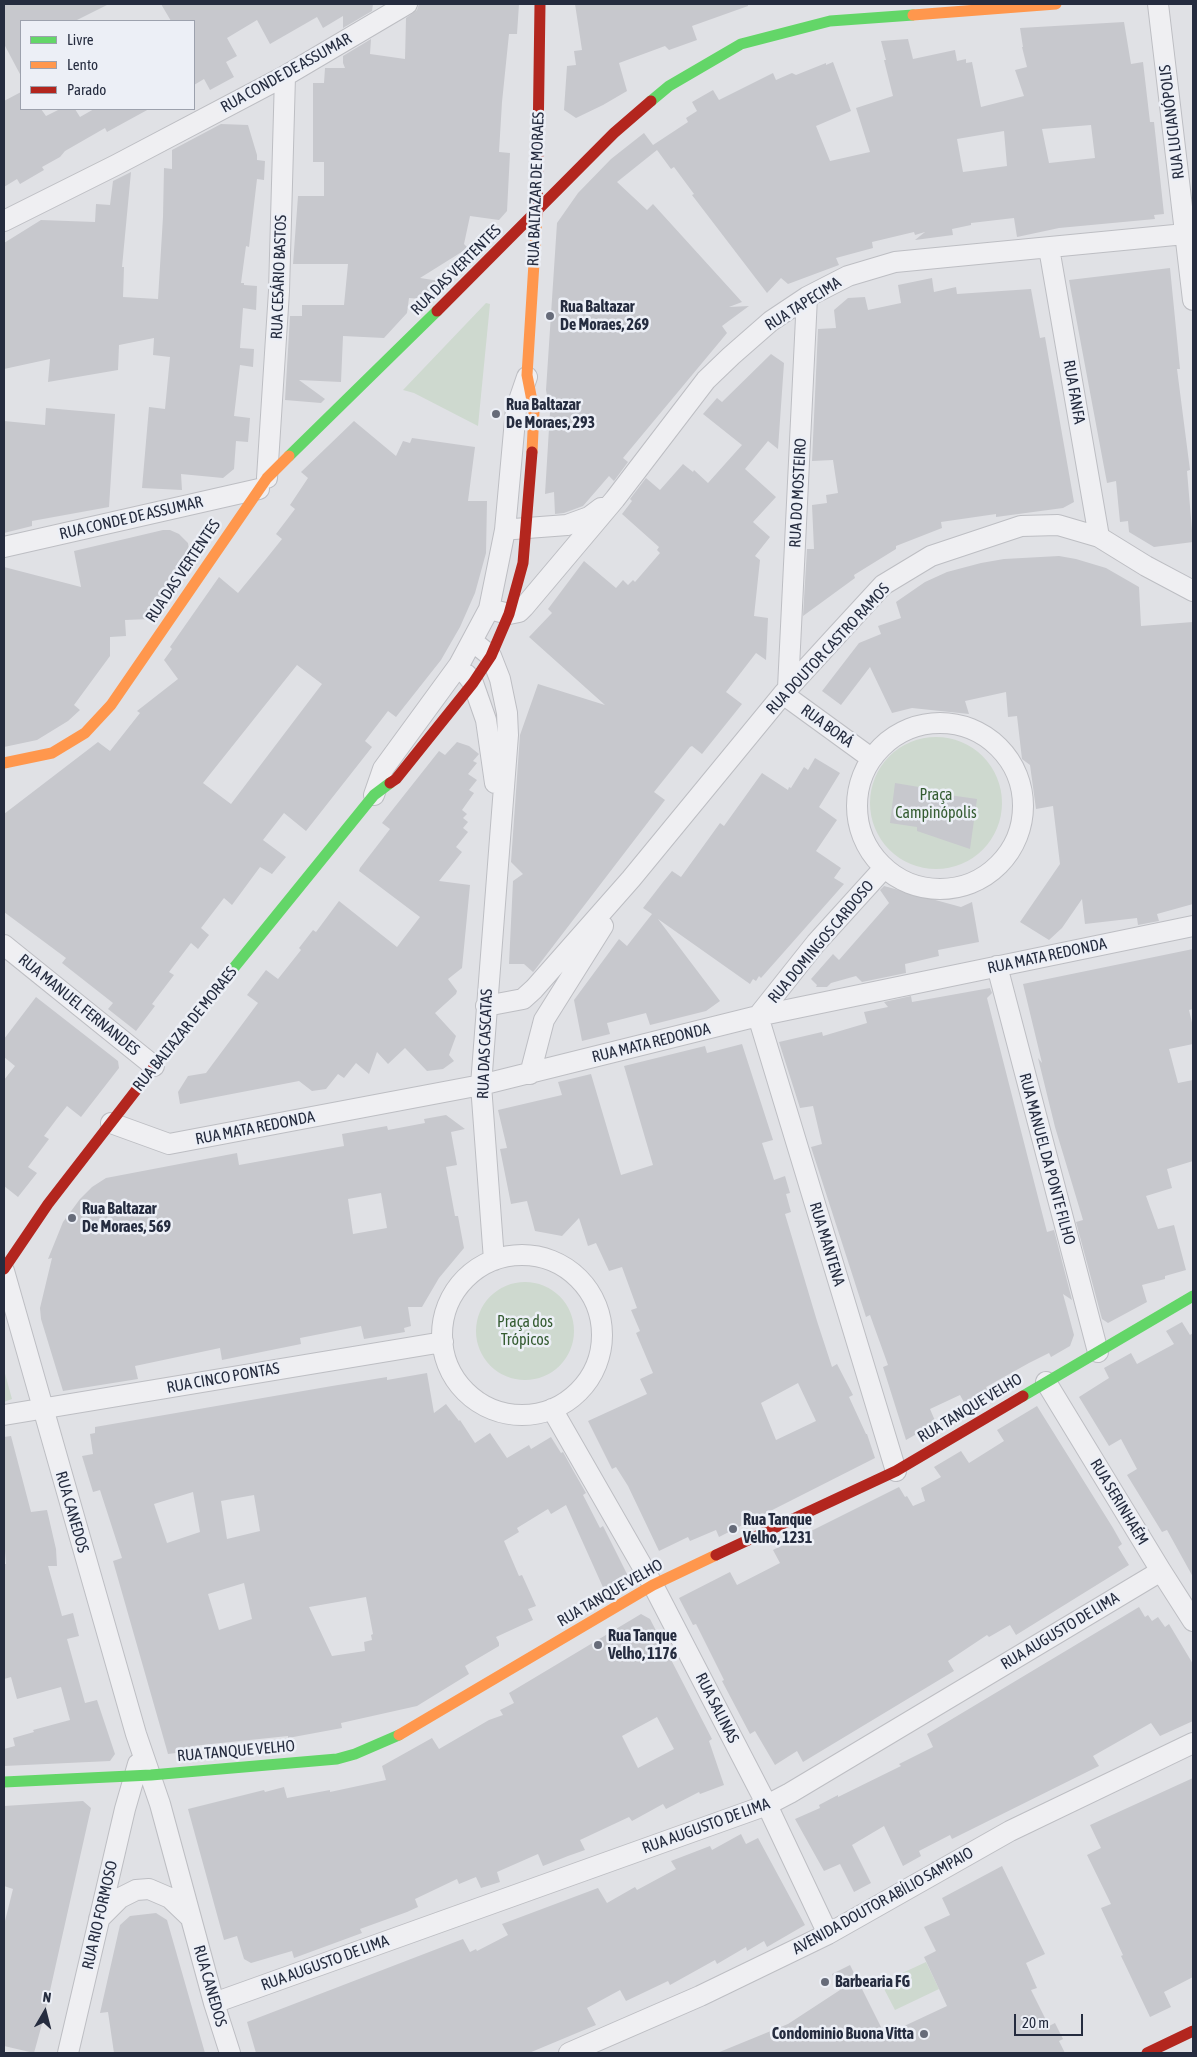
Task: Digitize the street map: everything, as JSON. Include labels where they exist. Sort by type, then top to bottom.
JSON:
[{"type":"street","name":"RUA CONDE DE ASSUMAR","points":[[4,221],[285,76],[407,4]]},
{"type":"street","name":"RUA BALTAZAR DE MORAES","points":[[374,795],[383,769],[459,665],[489,609],[505,530],[516,413],[527,375],[537,213],[540,4]]},
{"type":"street","name":"RUA DAS VERTENTES","points":[[4,764],[52,753],[85,733],[111,704],[263,483],[537,213],[614,133],[669,86],[741,44],[830,21],[1056,4]]},
{"type":"street","name":"RUA LUCIANÓPOLIS","points":[[1158,4],[1185,234],[1191,256],[1193,300]]},
{"type":"street","name":"RUA CESÁRIO BASTOS","points":[[263,483],[279,291],[285,76]]},
{"type":"street","name":"RUA TAPECIMA","points":[[509,614],[518,612],[524,607],[615,499],[706,380],[771,321],[807,297],[848,276],[894,262],[1185,234]]},
{"type":"street","name":"RUA FANFA","points":[[1049,248],[1099,536]]},
{"type":"street","name":"RUA DO MOSTEIRO","points":[[786,691],[807,297]]},
{"type":"street","name":"RUA BALTAZAR DE MORAES","points":[[4,1270],[48,1204],[154,1066],[374,795],[396,779],[473,683],[491,656],[509,614],[522,563],[527,529],[534,411],[527,375]]},
{"type":"street","name":"RUA CONDE DE ASSUMAR","points":[[4,547],[263,483]]},
{"type":"street","name":"RUA TAPECIMA","points":[[505,530],[567,525],[589,517],[615,499]]},
{"type":"street","name":"RUA DOUTOR CASTRO RAMOS","points":[[522,999],[534,989],[631,879],[786,691],[883,586],[931,556],[1021,526],[1058,526],[1099,536],[1146,566],[1193,591]]},
{"type":"street","points":[[489,609],[509,614]]},
{"type":"street","points":[[472,641],[491,656]]},
{"type":"street","name":"RUA DAS CASCATAS","points":[[491,656],[500,679],[508,713],[508,735],[481,1085],[494,1260]]},
{"type":"street","name":"RUA DAS CASCATAS","points":[[459,665],[473,683],[486,720],[491,743],[500,828]]},
{"type":"street","name":"RUA BORÁ","points":[[786,691],[871,758]]},
{"type":"street","points":[[941,722],[967,727],[991,740],[1009,760],[1021,784],[1024,810],[1018,836],[1004,859],[984,877],[959,887],[932,889],[906,882],[884,868],[868,849],[858,827],[856,803],[860,779],[871,758],[890,738],[914,726],[941,722]]},
{"type":"street","name":"RUA DOMINGOS CARDOSO","points":[[758,1016],[816,943],[884,868]]},
{"type":"street","name":"RUA DOUTOR CASTRO RAMOS","points":[[530,1074],[544,1020],[631,879]]},
{"type":"street","name":"RUA MATA REDONDA","points":[[111,1123],[169,1144],[481,1085],[758,1016],[1193,926]]},
{"type":"street","name":"RUA MANUEL FERNANDES","points":[[4,945],[154,1066]]},
{"type":"street","name":"RUA MANUEL DA PONTE FILHO","points":[[997,966],[1098,1352]]},
{"type":"street","points":[[486,1006],[522,999],[538,1008],[544,1020]]},
{"type":"street","name":"RUA MANTENA","points":[[758,1016],[896,1471]]},
{"type":"street","points":[[521,1254],[548,1259],[573,1272],[592,1293],[602,1319],[602,1347],[593,1373],[576,1395],[552,1409],[527,1415],[502,1412],[479,1402],[460,1385],[447,1363],[443,1342],[444,1314],[455,1291],[472,1272],[494,1260],[521,1254]]},
{"type":"street","name":"RUA CANEDOS","points":[[4,1270],[142,1753],[143,1776],[191,1918],[230,2053]]},
{"type":"street","name":"RUA TANQUE VELHO","points":[[4,1782],[143,1776],[337,1759],[355,1754],[407,1732],[653,1585],[896,1471],[1193,1296]]},
{"type":"street","name":"RUA CINCO PONTAS","points":[[4,1415],[443,1342]]},
{"type":"street","name":"RUA SERINHAÉM","points":[[1046,1382],[1193,1621]]},
{"type":"street","name":"RUA SALINAS","points":[[552,1409],[653,1585],[767,1805],[828,1934]]},
{"type":"street","name":"RUA AUGUSTO DE LIMA","points":[[214,2003],[767,1805],[1161,1571]]},
{"type":"street","name":"AVENIDA DOUTOR ABÍLIO SAMPAIO","points":[[569,2053],[700,1996],[828,1934],[1010,1831],[1193,1743]]},
{"type":"street","name":"RUA RIO FORMOSO","points":[[68,2053],[98,1920],[143,1776]]},
{"type":"street","points":[[98,1920],[120,1898],[136,1890],[149,1889],[170,1898],[191,1918]]},
{"type":"street","points":[[1147,2053],[1193,2031]]},
{"type":"green space","points":[[486,303],[490,304],[478,426],[414,393],[403,390]]},
{"type":"green space","name":"Praça Campinópolis","points":[[936,737],[949,738],[961,742],[983,756],[997,778],[1001,790],[1001,816],[997,828],[983,850],[961,864],[949,868],[936,869],[923,868],[911,864],[889,850],[875,828],[871,816],[870,803],[871,790],[875,778],[889,756],[911,742],[923,738]]},
{"type":"green space","name":"Praça dos Trópicos","points":[[525,1282],[544,1286],[559,1297],[570,1312],[574,1331],[570,1350],[559,1365],[544,1376],[525,1380],[506,1376],[491,1365],[480,1350],[476,1331],[480,1312],[491,1297],[506,1286]]},
{"type":"green space","points":[[4,1370],[12,1399],[4,1402]]},
{"type":"green space","points":[[926,1962],[939,1989],[895,2010],[881,1983]]},
{"type":"building","points":[[4,4],[109,4],[77,20],[20,20],[20,74],[4,44]]},
{"type":"building","points":[[161,4],[373,4],[372,11],[343,28],[343,16],[323,28],[317,17],[270,44],[257,20],[227,38],[237,56],[226,62],[234,77],[210,90],[204,79],[195,84],[195,20],[170,20]]},
{"type":"building","points":[[419,4],[519,4],[517,34],[509,34],[499,152],[510,153],[507,211],[499,220],[470,216],[464,244],[468,248],[420,278],[440,281],[421,299],[409,298],[407,313],[384,338],[343,336],[341,382],[299,380],[325,399],[321,403],[285,400],[290,316],[302,316],[302,305],[344,305],[348,264],[293,264],[298,196],[324,196],[324,162],[313,162],[313,83],[324,83],[325,68],[345,68],[343,56],[371,39],[370,54],[405,59],[406,18],[417,10]]},
{"type":"building","points":[[575,4],[748,4],[748,6],[692,26],[697,40],[669,50],[665,46],[619,63],[627,91],[576,118],[564,110],[567,66],[576,65],[574,51],[582,50]]},
{"type":"building","points":[[1124,22],[1131,64],[1143,62],[1150,122],[1154,122],[1164,214],[1154,215],[1155,219],[1059,228],[1017,237],[1014,218],[971,223],[971,225],[952,229],[953,235],[915,240],[925,232],[915,235],[914,232],[872,242],[873,248],[836,258],[839,265],[788,284],[781,278],[767,293],[692,195],[694,194],[674,167],[671,169],[657,150],[617,182],[647,210],[653,204],[742,302],[729,307],[749,306],[722,326],[727,333],[623,458],[628,462],[614,481],[609,476],[583,506],[564,513],[555,514],[554,492],[545,494],[550,412],[546,390],[557,223],[578,193],[611,159],[644,133],[653,145],[688,122],[686,118],[697,111],[692,102],[713,90],[719,100],[773,73],[776,80],[792,73],[796,75],[833,62],[851,111],[816,126],[830,161],[870,152],[856,108],[893,96],[881,41],[908,39],[913,59],[955,50],[957,61],[966,59],[966,63],[972,62],[981,107],[1024,96],[1015,70],[1027,67],[1020,28]],"holes":[[[1091,125],[1095,158],[1049,163],[1042,129]],[[1004,131],[1007,166],[963,172],[957,139]]]},
{"type":"building","points":[[20,93],[20,110],[42,110],[46,116],[58,110],[76,110],[80,117],[92,110],[147,110],[107,132],[105,128],[65,151],[60,157],[42,167],[44,170],[20,184],[17,179],[4,187],[4,101]]},
{"type":"building","points":[[221,124],[248,125],[257,160],[265,161],[264,180],[257,179],[249,247],[246,246],[241,283],[257,286],[256,310],[243,308],[240,348],[254,349],[253,367],[240,365],[234,416],[250,418],[248,442],[236,441],[234,469],[223,478],[181,474],[182,490],[142,488],[149,407],[165,409],[170,357],[153,355],[154,338],[119,345],[118,370],[48,382],[50,359],[4,369],[4,243],[41,220],[95,222],[96,204],[110,205],[113,181],[131,172],[122,267],[124,267],[123,297],[158,299],[164,168],[172,169],[172,150]]},
{"type":"building","points":[[1170,268],[1180,369],[1177,369],[1190,470],[1187,471],[1193,542],[1154,547],[1129,532],[1128,521],[1120,522],[1116,481],[1107,483],[1069,280]]},
{"type":"building","points":[[932,278],[934,292],[956,287],[957,294],[1031,289],[1040,338],[1045,337],[1074,502],[1063,508],[996,517],[996,514],[941,522],[942,528],[896,546],[896,549],[854,575],[855,578],[803,616],[807,549],[814,549],[812,505],[827,503],[826,495],[838,493],[833,460],[812,461],[818,329],[836,328],[834,310],[848,298],[865,297],[868,310],[901,303],[898,285]]},
{"type":"building","points":[[771,354],[784,363],[778,449],[768,441],[745,469],[776,497],[753,522],[770,537],[755,556],[760,560],[754,616],[768,618],[766,660],[756,653],[726,692],[742,704],[702,754],[692,746],[690,747],[654,792],[665,800],[534,971],[524,964],[509,964],[513,881],[523,874],[511,862],[520,735],[538,684],[605,705],[529,637],[552,613],[548,609],[584,561],[616,588],[623,580],[628,585],[633,580],[635,582],[660,553],[657,550],[659,547],[622,514],[632,501],[630,499],[646,478],[660,490],[683,464],[693,472],[694,470],[708,483],[742,445],[703,414],[717,398],[722,402]]},
{"type":"building","points":[[46,408],[115,414],[109,507],[32,521],[32,526],[4,533],[4,421],[45,425]]},
{"type":"building","points":[[354,421],[396,456],[403,441],[410,443],[412,438],[475,447],[468,501],[487,501],[486,553],[475,593],[460,627],[441,660],[396,717],[388,711],[365,741],[372,747],[306,831],[284,813],[263,840],[286,857],[272,874],[260,867],[232,905],[224,898],[201,928],[209,935],[198,949],[191,943],[169,972],[174,975],[152,1004],[155,1006],[136,1031],[108,1009],[113,1003],[62,963],[66,958],[4,912],[4,814],[98,742],[110,751],[140,713],[137,711],[178,679],[164,660],[172,649],[170,647],[219,577],[238,593],[282,539],[276,534],[295,509],[290,505],[308,478],[301,472]],"holes":[[[297,665],[322,684],[231,804],[203,783]]]},
{"type":"building","points":[[170,530],[179,534],[188,543],[189,550],[179,574],[150,619],[125,620],[126,636],[110,637],[110,656],[74,705],[80,710],[68,721],[37,740],[4,747],[4,567],[81,587],[74,551]]},
{"type":"building","points":[[1059,556],[1106,568],[1139,587],[1141,626],[1193,622],[1193,904],[1157,914],[1159,921],[1138,925],[1137,918],[1085,924],[1082,899],[1062,928],[1049,940],[1020,922],[1060,864],[1053,806],[1036,809],[1030,765],[1022,759],[1017,716],[1008,717],[1006,692],[965,701],[969,714],[912,708],[892,713],[870,667],[841,705],[822,691],[859,643],[881,634],[878,626],[901,618],[896,602],[925,582],[947,572],[981,563],[1004,559]]},
{"type":"building","points":[[457,742],[469,746],[479,754],[473,761],[477,763],[468,774],[477,780],[469,790],[474,793],[462,810],[467,814],[463,818],[468,822],[463,828],[468,832],[456,847],[462,852],[439,881],[470,885],[462,968],[448,979],[457,991],[435,1013],[456,1036],[449,1055],[454,1061],[443,1069],[427,1071],[405,1048],[388,1064],[377,1052],[369,1074],[356,1063],[344,1078],[338,1074],[326,1089],[312,1091],[299,1081],[180,1104],[178,1092],[188,1076],[206,1073],[258,1003],[247,995],[266,970],[278,979],[301,950],[299,948],[313,930],[316,932],[339,901],[397,947],[420,917],[359,871],[390,829],[382,823],[439,751],[445,755]]},
{"type":"building","points":[[815,758],[840,773],[819,807],[837,820],[816,851],[841,868],[834,878],[844,884],[761,978],[759,976],[756,981],[753,979],[750,984],[658,919],[720,1001],[706,1011],[650,1025],[646,1013],[607,1023],[610,1034],[582,1041],[574,1000],[619,939],[627,946],[652,914],[643,908],[672,871],[681,877],[720,823],[724,826],[762,773],[788,790],[804,767],[808,770]]},
{"type":"building","points":[[895,783],[949,792],[949,795],[977,799],[970,849],[917,831],[917,827],[890,823]]},
{"type":"building","points":[[884,886],[961,907],[972,902],[979,942],[938,950],[939,956],[905,964],[906,973],[862,982],[856,976],[831,983],[827,987],[816,987],[817,985],[811,979],[833,954],[839,960],[889,903],[880,890]]},
{"type":"building","points":[[1193,949],[1193,1009],[1189,1010],[1193,1027],[1193,1044],[1169,1049],[1178,1083],[1193,1080],[1193,1161],[1167,1169],[1172,1188],[1146,1196],[1158,1229],[1174,1225],[1186,1270],[1165,1276],[1165,1279],[1142,1285],[1147,1302],[1108,1323],[1102,1319],[1076,1222],[1083,1220],[1055,1127],[1038,1058],[1042,1063],[1023,984]]},
{"type":"building","points":[[990,988],[992,993],[987,998],[1047,1232],[1054,1230],[1072,1300],[1063,1294],[1074,1335],[1070,1346],[1051,1357],[1049,1353],[986,1387],[989,1393],[966,1406],[960,1395],[930,1409],[936,1423],[906,1440],[883,1367],[888,1365],[870,1315],[866,1317],[811,1147],[822,1144],[813,1106],[800,1108],[779,1042],[822,1032],[823,1036],[867,1023],[864,1012],[888,1007],[884,1002],[911,996],[912,1002]]},
{"type":"building","points":[[36,997],[118,1061],[119,1068],[81,1117],[67,1106],[56,1120],[44,1136],[49,1139],[28,1167],[37,1173],[18,1197],[4,1186],[4,1080],[15,1066],[4,1057],[4,1039]]},
{"type":"building","points":[[742,1044],[773,1140],[762,1143],[774,1180],[785,1176],[790,1193],[786,1194],[791,1212],[785,1214],[817,1321],[832,1367],[837,1364],[853,1395],[849,1397],[867,1434],[875,1458],[719,1537],[716,1530],[690,1541],[688,1537],[659,1551],[628,1486],[616,1467],[612,1469],[588,1421],[647,1394],[640,1379],[653,1373],[636,1333],[640,1331],[631,1310],[637,1308],[622,1267],[609,1271],[596,1243],[588,1246],[579,1218],[562,1236],[535,1231],[527,1201],[511,1204],[500,1149],[507,1148],[498,1110],[562,1095],[558,1082],[591,1074],[621,1175],[653,1165],[624,1066],[705,1046],[707,1053]],"holes":[[[798,1383],[816,1421],[776,1440],[761,1403]]]},
{"type":"building","points":[[446,1115],[465,1129],[451,1132],[457,1165],[446,1167],[455,1216],[458,1216],[464,1248],[439,1278],[422,1307],[408,1307],[411,1326],[404,1328],[405,1332],[364,1339],[361,1326],[300,1338],[301,1344],[222,1360],[220,1348],[135,1366],[138,1379],[63,1391],[41,1319],[40,1308],[52,1258],[48,1259],[63,1222],[80,1199],[92,1187],[106,1178],[237,1153],[239,1165],[344,1146],[342,1134],[387,1126],[388,1130],[425,1123],[424,1119]],"holes":[[[381,1193],[387,1228],[353,1234],[348,1199]]]},
{"type":"building","points":[[1182,1322],[1190,1335],[1193,1333],[1193,1577],[1167,1530],[1162,1532],[1127,1475],[1137,1469],[1121,1439],[1109,1446],[1079,1397],[1109,1378],[1104,1368],[1131,1353],[1137,1364],[1174,1344],[1166,1331]]},
{"type":"building","points":[[427,1373],[434,1413],[446,1404],[460,1420],[475,1443],[490,1433],[507,1458],[529,1445],[531,1449],[551,1437],[561,1453],[563,1452],[586,1493],[583,1495],[600,1528],[603,1526],[630,1580],[606,1594],[566,1505],[551,1514],[548,1509],[517,1528],[519,1532],[504,1541],[519,1576],[522,1575],[536,1606],[528,1609],[533,1620],[496,1637],[499,1646],[465,1666],[469,1674],[417,1706],[341,1723],[342,1728],[288,1738],[288,1736],[192,1746],[192,1751],[168,1754],[113,1561],[122,1558],[100,1490],[93,1492],[82,1456],[93,1454],[90,1434],[95,1433],[95,1427],[387,1377],[387,1380]],"holes":[[[193,1492],[200,1532],[167,1543],[154,1504]],[[254,1495],[260,1531],[227,1539],[221,1501]],[[244,1583],[252,1619],[219,1630],[208,1594]],[[366,1597],[373,1634],[371,1635],[372,1640],[364,1642],[365,1651],[332,1656],[309,1607]]]},
{"type":"building","points":[[1037,1406],[1113,1528],[1122,1544],[1118,1547],[1129,1565],[1016,1635],[1010,1625],[989,1637],[987,1635],[948,1661],[954,1671],[803,1762],[797,1751],[775,1765],[755,1731],[750,1734],[722,1681],[724,1680],[696,1624],[693,1625],[679,1598],[730,1572],[737,1585],[780,1563],[773,1550],[899,1487],[913,1506],[925,1501],[921,1488],[941,1477],[934,1467],[961,1451],[969,1463],[1004,1441],[997,1430]]},
{"type":"building","points":[[11,1436],[31,1512],[47,1510],[56,1549],[57,1566],[48,1566],[62,1616],[73,1613],[79,1636],[67,1639],[85,1703],[97,1700],[115,1754],[110,1761],[4,1766],[4,1749],[15,1746],[13,1738],[34,1732],[33,1730],[70,1720],[61,1687],[17,1699],[11,1677],[4,1679],[4,1564],[6,1564],[4,1538],[4,1437]]},
{"type":"building","points":[[1139,1607],[1145,1617],[1148,1615],[1152,1621],[1158,1617],[1165,1627],[1169,1624],[1193,1664],[1193,1721],[1160,1736],[1151,1723],[1093,1756],[1099,1766],[952,1839],[950,1835],[919,1851],[921,1856],[903,1866],[884,1826],[852,1845],[871,1883],[854,1892],[840,1864],[824,1871],[795,1819],[820,1808],[819,1805],[838,1795],[838,1797],[901,1766],[899,1764],[933,1747],[927,1734]]},
{"type":"building","points":[[641,1614],[650,1619],[712,1739],[709,1741],[724,1785],[700,1794],[699,1792],[666,1809],[663,1804],[632,1821],[629,1817],[580,1840],[585,1850],[543,1866],[538,1854],[497,1872],[500,1882],[481,1888],[476,1877],[459,1884],[457,1879],[415,1899],[418,1907],[360,1929],[362,1933],[294,1958],[292,1951],[251,1963],[244,1959],[237,1936],[224,1940],[188,1809],[264,1790],[265,1792],[284,1787],[287,1798],[330,1790],[330,1792],[386,1780],[382,1766],[432,1738],[439,1749],[489,1720],[503,1715],[500,1710],[514,1703],[509,1693]],"holes":[[[657,1717],[674,1749],[638,1768],[622,1736]]]},
{"type":"building","points":[[1193,1778],[1193,1977],[1164,1992],[1171,2007],[1150,2017],[1101,1908],[1111,1904],[1087,1855],[1101,1848],[1090,1825]]},
{"type":"building","points":[[83,1801],[91,1808],[45,2013],[34,2053],[4,2046],[4,1925],[13,1889],[4,1886],[4,1806]]},
{"type":"building","points":[[741,1834],[746,1844],[758,1838],[805,1925],[767,1947],[764,1941],[747,1951],[746,1947],[717,1964],[715,1960],[670,1985],[668,1981],[626,2001],[620,1990],[587,2008],[596,2025],[529,2053],[256,2053],[247,2022],[463,1939],[470,1952],[476,1949],[477,1951],[508,1935],[502,1924],[598,1888],[607,1903],[635,1887],[637,1890],[676,1869],[671,1861],[710,1846],[712,1850]]},
{"type":"building","points":[[1002,1866],[1045,1954],[1026,1963],[1037,1988],[1031,1990],[1049,2026],[1055,2023],[1063,2039],[1059,2041],[1065,2053],[717,2053],[788,2024],[840,1990],[832,1974],[850,1965],[885,2035],[947,2006],[924,1957],[936,1951],[924,1927],[950,1915],[942,1898]]},
{"type":"building","points":[[156,1913],[167,1920],[205,2053],[114,2053],[108,2012],[100,2013],[120,1925],[130,1916]]},
{"type":"traffic: fast","points":[[651,101],[669,86],[741,44],[830,21],[913,15]]},
{"type":"traffic: fast","points":[[289,456],[437,311]]},
{"type":"traffic: fast","points":[[168,1049],[374,795],[390,783]]},
{"type":"traffic: fast","points":[[1023,1396],[1193,1296]]},
{"type":"traffic: fast","points":[[4,1782],[151,1775],[337,1759],[355,1754],[399,1735]]},
{"type":"traffic: slow","points":[[913,15],[1056,4]]},
{"type":"traffic: slow","points":[[532,452],[534,411],[527,375],[537,215]]},
{"type":"traffic: slow","points":[[4,763],[52,753],[85,733],[111,705],[267,478],[289,456]]},
{"type":"traffic: slow","points":[[399,1735],[653,1585],[716,1555]]},
{"type":"traffic: jam","points":[[537,215],[540,4]]},
{"type":"traffic: jam","points":[[437,311],[614,133],[651,101]]},
{"type":"traffic: jam","points":[[390,783],[396,779],[473,683],[491,656],[509,614],[523,563],[532,452]]},
{"type":"traffic: jam","points":[[4,1269],[48,1204],[168,1049]]},
{"type":"traffic: jam","points":[[716,1555],[896,1471],[1023,1396]]},
{"type":"traffic: jam","points":[[1147,2053],[1193,2031]]},
{"type":"place","name":"Rua Baltazar De Moraes, 269","points":[[550,316]]},
{"type":"place","name":"Rua Baltazar De Moraes, 293","points":[[496,414]]},
{"type":"place","name":"Rua Baltazar De Moraes, 569","points":[[72,1218]]},
{"type":"place","name":"Rua Tanque Velho, 1231","points":[[733,1529]]},
{"type":"place","name":"Rua Tanque Velho, 1176","points":[[598,1645]]},
{"type":"place","name":"Barbearia FG","points":[[825,1982]]},
{"type":"place","name":"Condominio Buona Vitta","points":[[924,2034]]}]
